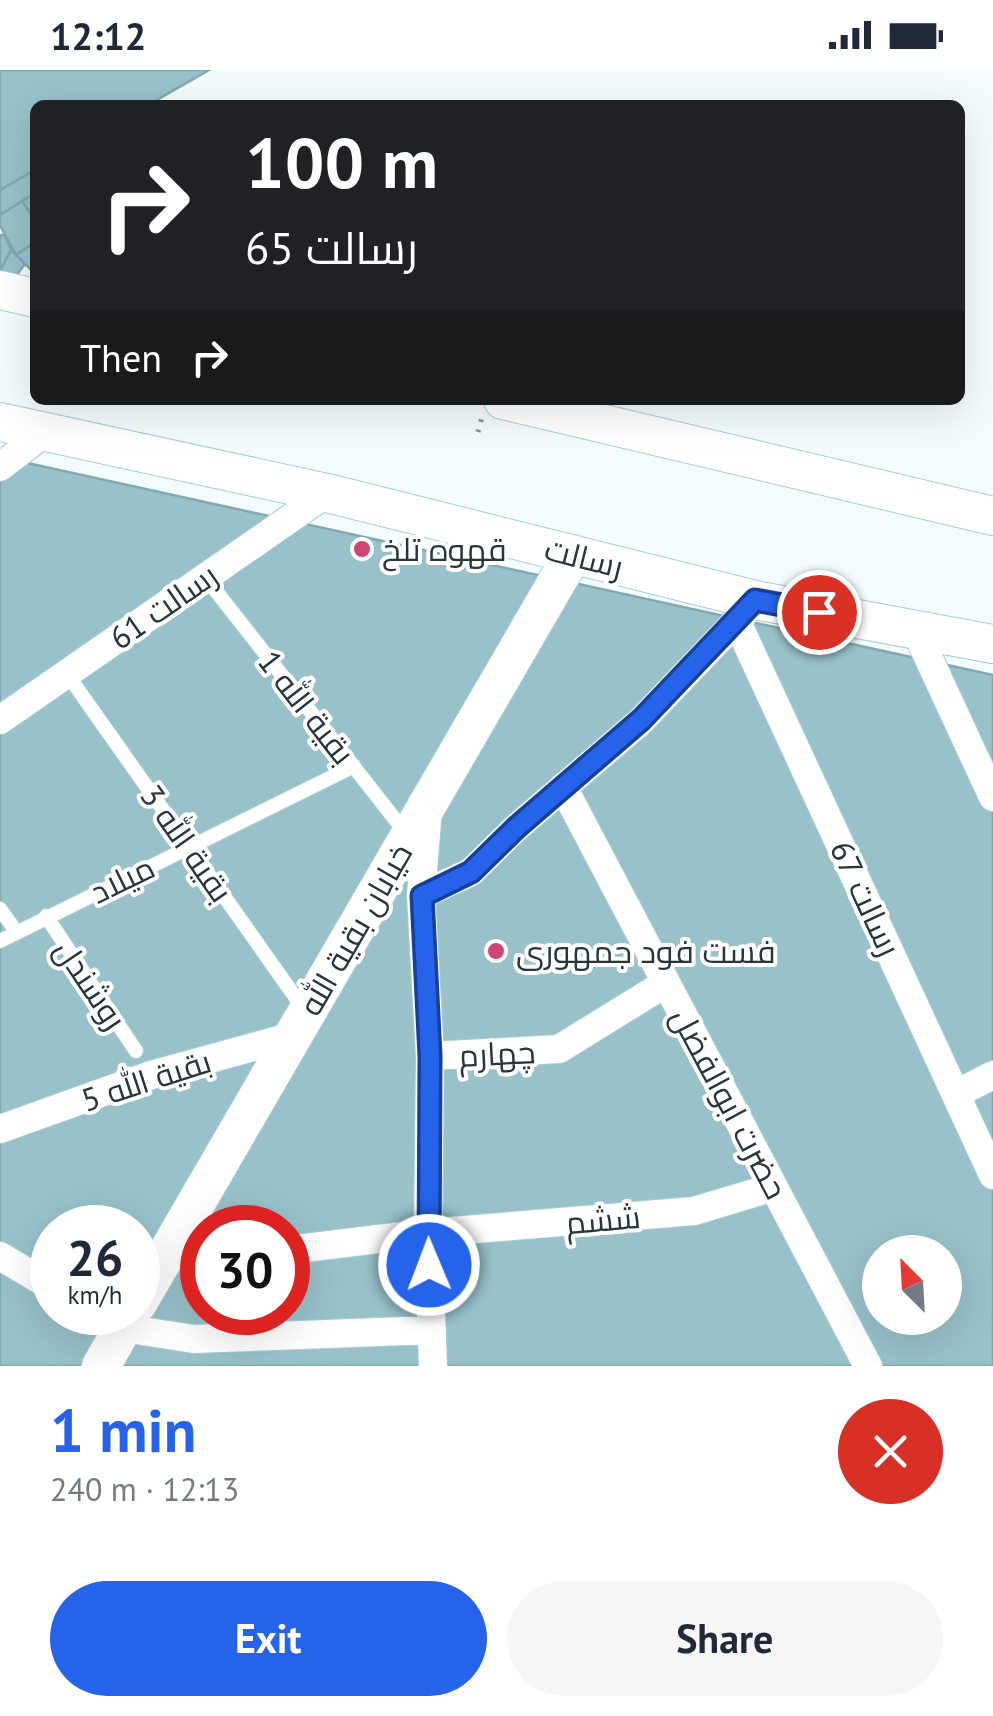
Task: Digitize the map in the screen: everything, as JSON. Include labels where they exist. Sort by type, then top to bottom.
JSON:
[{"type":"main road","points":[[0,290],[30,297]]},
{"type":"main road","points":[[524,405],[993,516]]},
{"type":"main road","name":"رسالت","points":[[0,422],[327,492],[574,554],[746,611],[993,644]]},
{"type":"main road","name":"خیابان بقیة الله","points":[[160,1252],[300,1024],[574,554]]},
{"type":"main road","name":"خیابان بقیة الله","points":[[101,1366],[114,1335]]},
{"type":"street","points":[[0,467],[48,431]]},
{"type":"street","name":"رسالت 61","points":[[0,720],[327,492]]},
{"type":"street","points":[[422,896],[471,872],[641,720],[746,611]]},
{"type":"street","name":"رسالت 67","points":[[746,611],[993,1175]]},
{"type":"street","points":[[916,631],[993,797]]},
{"type":"street","name":"حضرت ابوالفضل","points":[[563,787],[868,1366]]},
{"type":"street","points":[[429,803],[422,896],[430,1056],[428,1233],[433,1366]]},
{"type":"street","name":"چهارم","points":[[430,1056],[559,1050],[666,983]]},
{"type":"street","name":"بقیة الله 5","points":[[0,1129],[300,1024]]},
{"type":"street","points":[[958,1093],[993,1075]]},
{"type":"street","name":"ششم","points":[[310,1247],[428,1233],[694,1211],[774,1187]]},
{"type":"street","points":[[0,1256],[30,1274]]},
{"type":"street","points":[[160,1327],[194,1339],[432,1330]]},
{"type":"lane","name":"بقیة الله 1","points":[[206,577],[409,836]]},
{"type":"lane","name":"بقیة الله 3","points":[[67,674],[189,846],[300,1024]]},
{"type":"lane","name":"میلاد","points":[[0,941],[354,766]]},
{"type":"lane","points":[[0,909],[16,931]]},
{"type":"lane","name":"روشندل","points":[[46,916],[136,1052]]},
{"type":"building","points":[[0,70],[209,70],[157,100],[30,100],[30,173],[0,190]]},
{"type":"building","points":[[30,173],[30,196],[0,215],[0,190]]},
{"type":"building","points":[[30,196],[30,213],[22,201]]},
{"type":"building","points":[[22,201],[30,213],[30,245],[16,255],[0,225],[0,215]]},
{"type":"building","points":[[4,234],[11,250],[0,271],[0,236]]},
{"type":"building","points":[[30,245],[30,269],[16,255]]},
{"type":"building","points":[[11,250],[25,264],[8,286],[0,284],[0,271]]},
{"type":"building","name":"فست فود جمهوری","points":[[0,457],[993,675],[993,1366],[0,1366]]},
{"type":"place","name":"قهوه تلخ","points":[[362,549]]},
{"type":"place","name":"فست فود جمهوری","points":[[496,951]]},
{"type":"route","points":[[429,1265],[430,1056],[422,896],[471,872],[641,720],[755,600],[819,612]]}]
